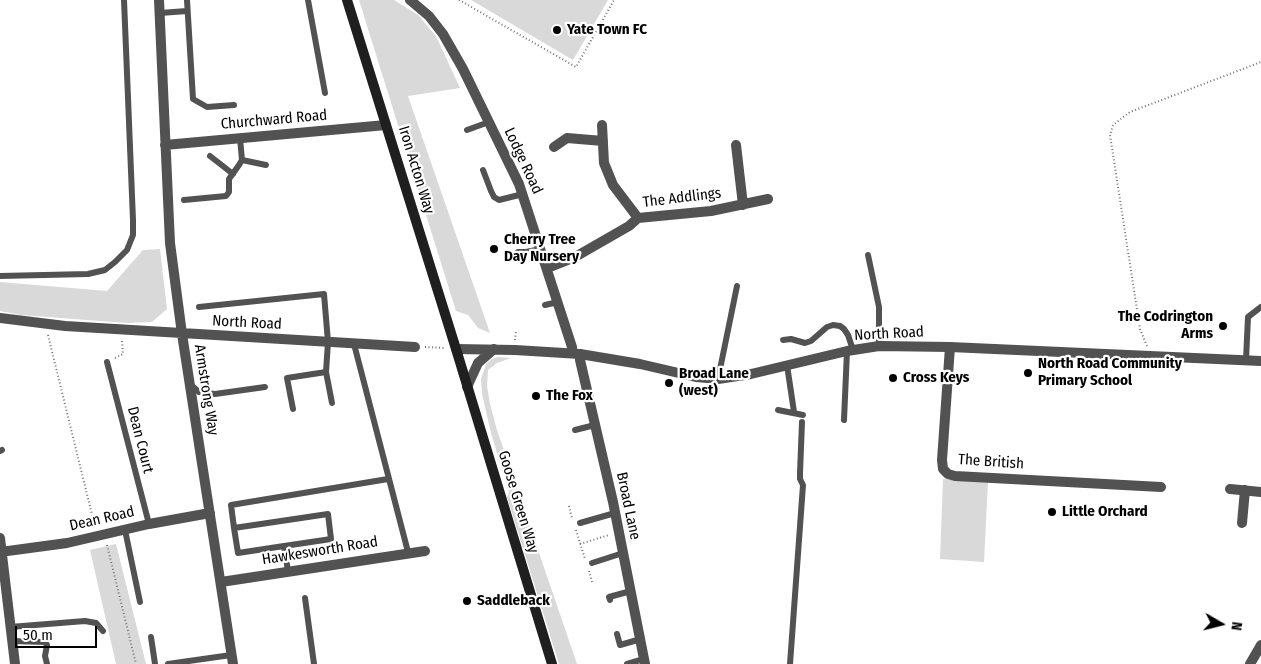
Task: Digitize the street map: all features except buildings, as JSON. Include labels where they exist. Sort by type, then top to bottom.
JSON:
[{"type":"main road","name":"Iron Acton Way","points":[[347,0],[456,349]]},
{"type":"main road","name":"Goose Green Way","points":[[456,349],[552,664]]},
{"type":"street","name":"Armstrong Way","points":[[159,0],[170,243],[189,383],[232,659]]},
{"type":"street","name":"Lodge Road","points":[[410,0],[429,16],[443,34],[463,69],[523,194],[572,348],[576,354]]},
{"type":"street","points":[[602,124],[604,163],[612,185],[638,218]]},
{"type":"street","name":"Churchward Road","points":[[165,145],[386,125]]},
{"type":"street","points":[[554,147],[567,138],[603,141]]},
{"type":"street","name":"The Addlings","points":[[736,145],[744,205]]},
{"type":"street","name":"The Addlings","points":[[547,268],[575,257],[629,226],[638,218],[711,211],[768,199]]},
{"type":"street","name":"North Road","points":[[0,318],[122,330],[416,347]]},
{"type":"street","name":"North Road","points":[[456,349],[494,349],[576,354],[640,364],[696,377],[718,379],[737,377],[879,346],[950,347],[1261,361]]},
{"type":"street","name":"The British","points":[[950,347],[942,460],[943,469],[948,474],[955,476],[1161,486]]},
{"type":"street","points":[[467,387],[478,363],[494,349]]},
{"type":"street","name":"Broad Lane","points":[[576,354],[595,425],[615,513],[645,662]]},
{"type":"street","points":[[1230,488],[1261,492]]},
{"type":"street","points":[[1242,523],[1246,490]]},
{"type":"street","name":"Dean Road","points":[[1,552],[67,543],[149,524],[210,513]]},
{"type":"street","points":[[0,538],[15,664]]},
{"type":"street","name":"Hawkesworth Road","points":[[221,582],[425,550]]},
{"type":"street","points":[[1250,664],[1261,645]]},
{"type":"lane","points":[[0,276],[88,274],[105,270],[127,250],[133,235],[133,220],[124,0]]},
{"type":"lane","points":[[187,0],[193,99],[207,107],[234,105]]},
{"type":"lane","points":[[308,0],[325,93]]},
{"type":"lane","points":[[160,13],[187,11]]},
{"type":"lane","points":[[467,130],[489,122]]},
{"type":"lane","points":[[184,200],[226,196],[229,192],[229,179],[242,160],[240,138]]},
{"type":"lane","points":[[210,156],[233,174]]},
{"type":"lane","points":[[242,160],[266,165]]},
{"type":"lane","points":[[483,170],[494,197],[499,200],[523,194]]},
{"type":"lane","points":[[518,252],[541,249]]},
{"type":"lane","points":[[868,256],[879,307],[879,346]]},
{"type":"lane","points":[[718,379],[737,286]]},
{"type":"lane","points":[[199,307],[324,294],[328,342],[326,372],[332,403]]},
{"type":"lane","points":[[545,306],[558,302]]},
{"type":"lane","points":[[1246,360],[1248,317],[1261,307]]},
{"type":"lane","points":[[783,340],[791,339],[805,343],[811,341],[827,327],[833,325],[840,326],[848,335],[850,351],[844,420]]},
{"type":"lane","points":[[354,344],[408,552]]},
{"type":"lane","name":"Dean Court","points":[[107,362],[149,524]]},
{"type":"lane","points":[[787,365],[794,412]]},
{"type":"lane","points":[[293,409],[288,378],[326,372]]},
{"type":"lane","points":[[189,383],[199,392],[215,394],[265,387]]},
{"type":"lane","points":[[778,410],[794,412],[802,418],[800,479],[803,485],[790,664]]},
{"type":"lane","points":[[575,430],[595,425]]},
{"type":"lane","points":[[234,528],[328,514],[331,539],[238,553],[234,528],[231,505],[388,480]]},
{"type":"lane","points":[[580,523],[615,513]]},
{"type":"lane","points":[[125,530],[140,602]]},
{"type":"lane","points":[[284,546],[288,571]]},
{"type":"lane","points":[[592,563],[623,553]]},
{"type":"lane","points":[[610,600],[610,597],[631,591]]},
{"type":"lane","points":[[305,598],[314,664]]},
{"type":"lane","points":[[10,627],[85,621],[96,623],[103,631]]},
{"type":"lane","points":[[617,634],[620,644],[641,639]]},
{"type":"lane","points":[[150,637],[155,664]]},
{"type":"lane","points":[[12,641],[45,642],[47,645],[45,656],[47,664]]},
{"type":"lane","points":[[168,664],[232,659]]},
{"type":"lane","points":[[627,664],[645,662]]},
{"type":"path","points":[[459,0],[576,68],[614,0]]},
{"type":"path","points":[[1147,356],[1147,345],[1140,329],[1110,135],[1113,125],[1130,112],[1261,62]]},
{"type":"path","points":[[47,324],[49,344],[95,526],[104,535],[136,664]]},
{"type":"path","points":[[107,362],[123,354],[122,330]]},
{"type":"path","points":[[416,347],[456,349]]},
{"type":"path","points":[[569,506],[592,582]]},
{"type":"path","points":[[580,544],[619,532]]},
{"type":"shaded area","points":[[359,0],[394,0],[418,15],[436,36],[460,88],[408,96],[490,333],[478,328],[468,315],[456,311]]},
{"type":"shaded area","name":"Yate Town FC","points":[[471,0],[608,0],[573,60]]},
{"type":"shaded area","points":[[160,249],[167,309],[152,322],[127,323],[21,315],[0,311],[0,282],[107,291],[143,250]]},
{"type":"shaded area","points":[[498,357],[511,358],[497,363],[488,370],[487,386],[490,404],[497,430],[577,664],[559,664],[507,497],[509,492],[491,433],[482,394],[481,379],[486,364]]},
{"type":"shaded area","points":[[943,479],[988,482],[984,562],[940,559]]},
{"type":"shaded area","points":[[116,544],[146,664],[116,664],[90,550]]},
{"type":"place","name":"Yate Town FC","points":[[557,30]]},
{"type":"place","name":"Cherry Tree Day Nursery","points":[[494,249]]},
{"type":"place","name":"The Codrington Arms","points":[[1223,326]]},
{"type":"place","name":"North Road Community Primary School","points":[[1028,373]]},
{"type":"place","name":"Cross Keys","points":[[893,378]]},
{"type":"place","name":"Broad Lane (west)","points":[[669,383]]},
{"type":"place","name":"The Fox","points":[[536,396]]},
{"type":"place","name":"Little Orchard","points":[[1052,512]]},
{"type":"place","name":"Saddleback","points":[[467,601]]}]
